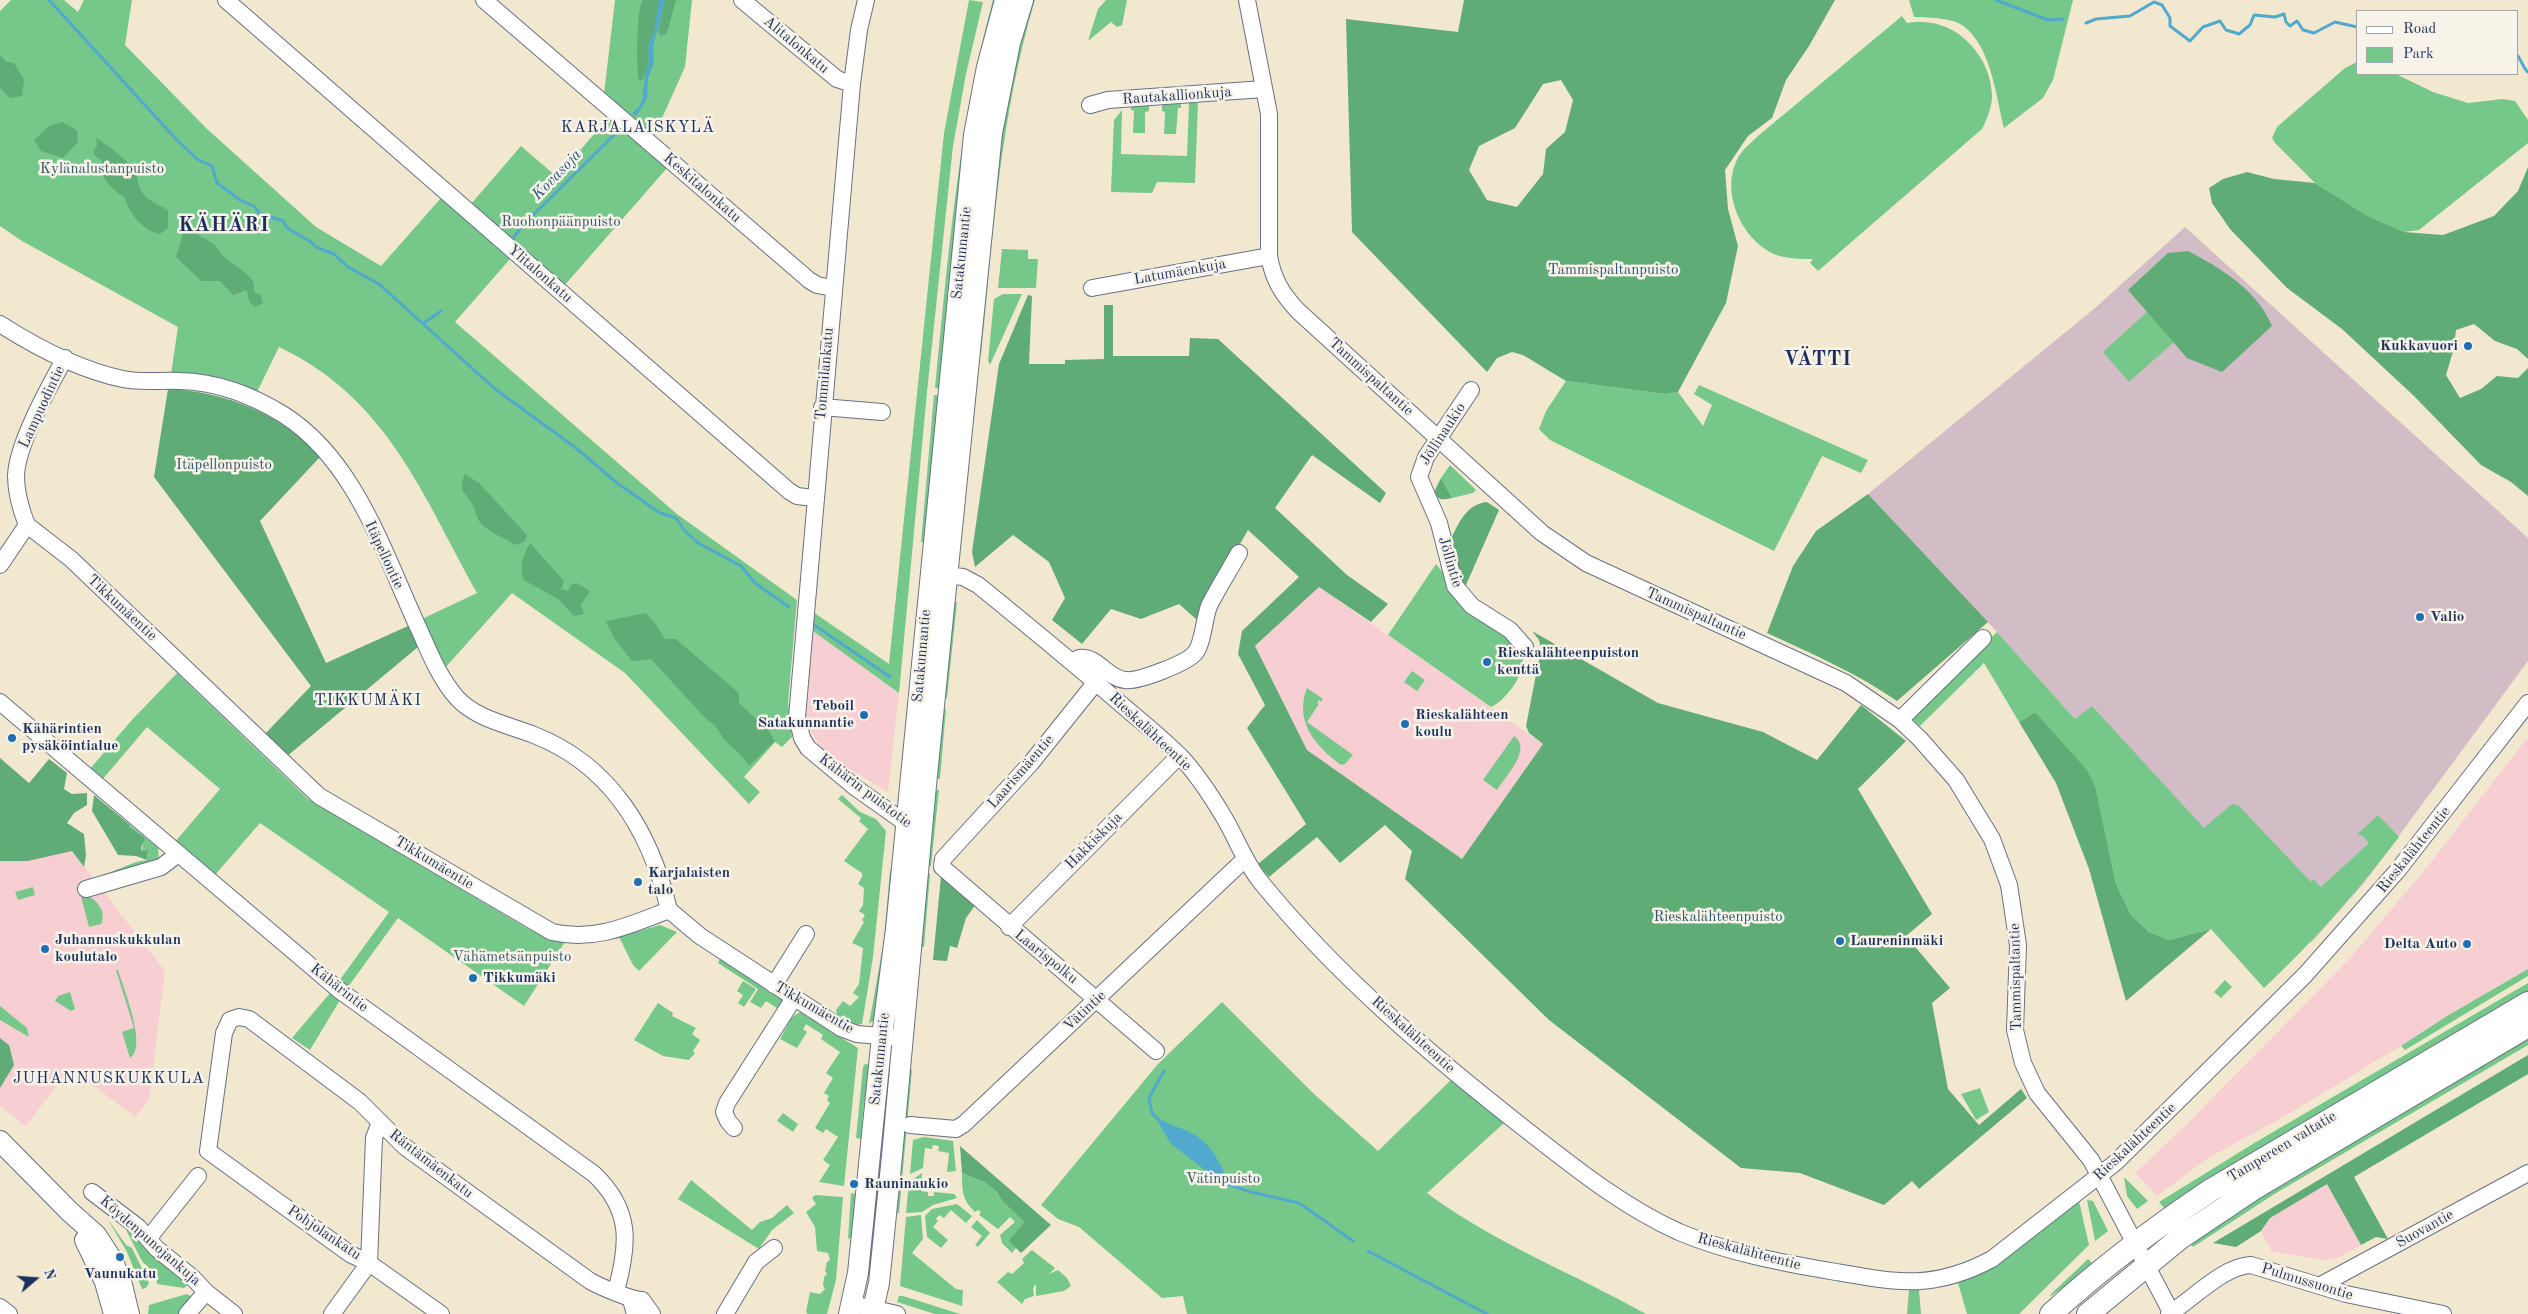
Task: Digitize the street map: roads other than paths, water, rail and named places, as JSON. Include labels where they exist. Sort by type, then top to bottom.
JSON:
[{"type":"highway","name":"Tampereen valtatie","points":[[2051,1314],[2095,1274],[2134,1244],[2172,1216],[2244,1169],[2528,1003]]},
{"type":"highway","name":"Tampereen valtatie","points":[[2088,1314],[2180,1238],[2253,1189],[2528,1026]]},
{"type":"main road","name":"Satakunnantie","points":[[873,1311],[879,1283],[903,1038],[914,829],[939,574],[974,135],[987,67],[1004,0]]},
{"type":"main road","name":"Satakunnantie","points":[[939,574],[992,133],[1010,43],[1023,0]]},
{"type":"main road","name":"Satakunnantie","points":[[851,1309],[862,1238],[882,1036],[896,929],[914,829]]},
{"type":"main road","points":[[0,1141],[70,1212],[90,1227],[112,1261],[122,1285],[129,1314]]},
{"type":"main road","points":[[0,1150],[19,1162]]},
{"type":"main road","points":[[70,1212],[93,1253],[105,1282],[114,1314]]},
{"type":"street","name":"Ylitalonkatu","points":[[226,0],[790,492],[797,496],[814,498]]},
{"type":"street","name":"Keskitalonkatu","points":[[484,0],[809,280],[817,285],[833,288]]},
{"type":"street","name":"Alitalonkatu","points":[[742,0],[837,79],[852,84]]},
{"type":"street","name":"Tommilankatu","points":[[808,748],[802,738],[797,717],[814,498],[852,84],[859,30],[866,0]]},
{"type":"street","name":"Tammispaltantie","points":[[1247,0],[1270,128],[1269,256],[1276,282],[1288,300],[1542,533],[1586,563],[1846,683],[1900,720],[1938,758],[1956,780],[1992,839],[2007,878],[2015,919],[2018,956],[2014,1024],[2023,1063],[2037,1093],[2088,1156],[2134,1244]]},
{"type":"street","name":"Rautakallionkuja","points":[[1090,105],[1108,100],[1264,89]]},
{"type":"street","name":"Latumäenkuja","points":[[1092,288],[1269,256]]},
{"type":"street","name":"Itäpellontie","points":[[0,324],[65,358],[123,379],[199,382],[216,385],[270,407],[310,435],[341,469],[355,494],[438,670],[448,687],[458,699],[474,712],[547,740],[576,758],[603,780],[621,801],[644,837],[662,877],[669,910]]},
{"type":"street","name":"Lampuodintie","points":[[27,525],[18,499],[16,476],[22,446],[65,358]]},
{"type":"street","name":"Jöllinaukio","points":[[1433,507],[1422,484],[1420,471],[1471,390]]},
{"type":"street","points":[[822,407],[882,412]]},
{"type":"street","name":"Jöllintie","points":[[1433,507],[1439,523],[1449,570],[1459,593],[1472,606],[1510,630],[1525,647]]},
{"type":"street","points":[[0,565],[27,525]]},
{"type":"street","name":"Tikkumäentie","points":[[27,525],[71,560],[319,796],[552,932],[575,936],[605,933],[669,910],[688,928],[794,998],[850,1032],[903,1038]]},
{"type":"street","points":[[1073,662],[1079,658],[1093,659],[1118,678],[1127,681],[1148,676],[1194,655],[1199,648],[1210,605],[1240,553]]},
{"type":"street","name":"Rieskalähteentie","points":[[939,574],[963,577],[978,585],[1073,662],[1179,756],[1194,772],[1217,807],[1245,859],[1259,880],[1325,952],[1460,1078],[1565,1160],[1632,1208],[1707,1243],[1806,1267],[1878,1279],[1928,1282],[1970,1271],[1992,1259],[2062,1203],[2099,1177],[2235,1047],[2353,922],[2440,818],[2528,702]]},
{"type":"street","points":[[1900,720],[1983,638]]},
{"type":"street","name":"Laarismäentie","points":[[943,859],[1031,763],[1096,682]]},
{"type":"street","name":"Kähärintie","points":[[0,702],[339,990],[603,1183],[617,1205],[625,1232],[625,1256],[616,1291]]},
{"type":"street","name":"Kähärin puistotie","points":[[808,748],[856,788],[914,829]]},
{"type":"street","name":"Hakkiskuja","points":[[1009,927],[1179,756]]},
{"type":"street","points":[[86,888],[161,867],[178,854]]},
{"type":"street","name":"Laarispolku","points":[[943,859],[942,867],[1009,927],[1098,1000],[1156,1051]]},
{"type":"street","name":"Vätintie","points":[[910,1125],[956,1129],[964,1124],[1098,1000],[1245,859]]},
{"type":"street","points":[[774,985],[806,934]]},
{"type":"street","points":[[734,1128],[724,1112],[727,1103],[794,998]]},
{"type":"street","name":"Räntämäenkatu","points":[[208,1151],[224,1033],[230,1020],[239,1017],[249,1019],[353,1098],[404,1147],[590,1281],[616,1291],[633,1307],[642,1300],[652,1314]]},
{"type":"street","points":[[332,1314],[370,1263],[374,1138],[380,1122]]},
{"type":"street","name":"Pohjolankatu","points":[[208,1151],[350,1254],[370,1263],[441,1314]]},
{"type":"street","name":"Suovantie","points":[[2321,1285],[2528,1173]]},
{"type":"street","points":[[148,1239],[198,1176]]},
{"type":"street","name":"Köydenpunojankuja","points":[[92,1192],[138,1227],[148,1239],[193,1278],[206,1292],[234,1314]]},
{"type":"street","name":"Pulmussuontie","points":[[2134,1244],[2171,1314],[2227,1272],[2240,1266],[2251,1265],[2381,1302],[2443,1314]]},
{"type":"street","points":[[725,1314],[756,1262],[774,1248]]},
{"type":"street","points":[[187,1314],[206,1292]]},
{"type":"street","points":[[0,1307],[9,1314]]},
{"type":"street","points":[[851,1309],[897,1314]]},
{"type":"water","points":[[659,0],[665,0],[653,47],[654,63],[648,78],[647,99],[636,116],[632,113],[639,107],[642,100],[645,75],[649,65],[648,47],[654,32]]},
{"type":"water","points":[[1162,1120],[1202,1140],[1212,1150],[1230,1182],[1226,1186],[1171,1144],[1159,1124]]},
{"type":"waterway","points":[[49,0],[175,138],[197,159],[212,166],[217,183],[240,200],[255,207],[259,213],[283,221],[287,228],[316,247],[334,254],[348,267],[379,284],[495,389],[576,448],[617,483],[660,513],[676,518],[685,531],[698,543],[741,566],[755,583],[789,607]]},
{"type":"waterway","name":"Kovasoja","points":[[1996,0],[2048,20],[2063,19]]},
{"type":"waterway","name":"Kovasoja","points":[[2086,23],[2096,19],[2130,16],[2154,2],[2162,5],[2170,18],[2170,26],[2190,41],[2203,27],[2220,21],[2226,30],[2239,34],[2250,25],[2254,15],[2275,17],[2284,14],[2286,22],[2290,26],[2297,21],[2303,30],[2314,33],[2335,22],[2356,27]]},
{"type":"waterway","name":"Kovasoja","points":[[2518,56],[2528,72]]},
{"type":"waterway","name":"Kovasoja","points":[[514,237],[522,226],[617,132]]},
{"type":"waterway","points":[[424,323],[441,311]]},
{"type":"waterway","points":[[813,624],[890,677]]},
{"type":"waterway","points":[[1161,1122],[1152,1113],[1149,1098],[1164,1071]]},
{"type":"waterway","points":[[1228,1184],[1247,1191],[1299,1203],[1353,1241]]},
{"type":"waterway","points":[[1368,1251],[1487,1314]]},
{"type":"place","name":"Kukkavuori","points":[[2468,346]]},
{"type":"place","name":"Valio","points":[[2420,617]]},
{"type":"place","name":"Rieskalähteenpuiston kenttä","points":[[1487,662]]},
{"type":"place","name":"Teboil Satakunnantie","points":[[864,715]]},
{"type":"place","name":"Rieskalähteen koulu","points":[[1405,724]]},
{"type":"place","name":"Kähärintien pysäköintialue","points":[[12,738]]},
{"type":"place","name":"Karjalaisten talo","points":[[638,882]]},
{"type":"place","name":"Laureninmäki","points":[[1840,941]]},
{"type":"place","name":"Delta Auto","points":[[2467,944]]},
{"type":"place","name":"Juhannuskukkulan koulutalo","points":[[45,949]]},
{"type":"place","name":"Tikkumäki","points":[[473,978]]},
{"type":"place","name":"Rauninaukio","points":[[854,1184]]},
{"type":"place","name":"Vaunukatu","points":[[120,1257]]},
{"type":"district","name":"KARJALAISKYLÄ","points":[[638,128]]},
{"type":"district","name":"KÄHÄRI","points":[[224,226]]},
{"type":"district","name":"VÄTTI","points":[[1818,360]]},
{"type":"district","name":"TIKKUMÄKI","points":[[368,701]]},
{"type":"district","name":"JUHANNUSKUKKULA","points":[[109,1079]]},
{"type":"park label","name":"Kylänalustanpuisto","points":[[102,169]]},
{"type":"park label","name":"Ruohonpäänpuisto","points":[[561,222]]},
{"type":"park label","name":"Tammispaltanpuisto","points":[[1613,270]]},
{"type":"park label","name":"Itäpellonpuisto","points":[[224,465]]},
{"type":"park label","name":"Rieskalähteenpuisto","points":[[1718,917]]},
{"type":"park label","name":"Vähämetsänpuisto","points":[[512,957]]},
{"type":"park label","name":"Vätinpuisto","points":[[1223,1179]]}]
